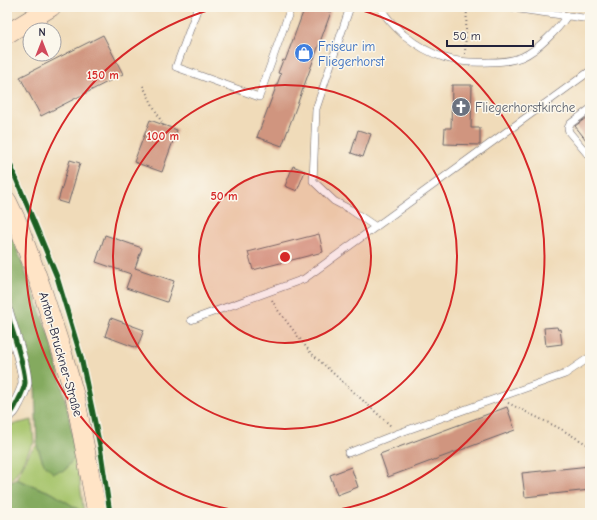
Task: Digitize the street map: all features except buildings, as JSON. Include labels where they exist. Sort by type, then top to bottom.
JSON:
[{"type":"main road","points":[[7,34],[51,7]]},
{"type":"main road","name":"Anton-Bruckner-Straße","points":[[7,201],[17,222],[36,273],[60,345],[76,401],[98,513]]},
{"type":"street","points":[[7,313],[24,372],[25,384],[13,411],[10,414],[7,414]]},
{"type":"lane","points":[[198,7],[176,67],[259,97],[291,7]]},
{"type":"lane","points":[[350,7],[316,109],[313,181],[334,201],[351,210],[376,227]]},
{"type":"lane","points":[[380,7],[385,15],[400,31],[420,47],[442,58],[465,62],[501,62],[523,57],[544,42],[560,27],[567,16]]},
{"type":"lane","points":[[505,7],[590,19]]},
{"type":"lane","points":[[191,320],[304,279],[590,71]]},
{"type":"lane","points":[[590,109],[570,124],[568,128],[569,132],[590,157]]},
{"type":"lane","points":[[348,453],[399,433],[565,374],[590,357]]},
{"type":"path","points":[[465,62],[467,7]]},
{"type":"path","points":[[143,86],[164,127]]},
{"type":"path","points":[[270,297],[277,309],[310,352],[399,433]]},
{"type":"path","points":[[496,398],[561,429],[590,446]]},
{"type":"green space","points":[[7,222],[51,341],[67,406],[76,455],[65,470],[53,473],[43,462],[37,445],[35,386],[7,286]]},
{"type":"green space","points":[[32,420],[34,443],[19,470],[7,483],[7,426]]},
{"type":"green space","points":[[37,445],[43,462],[65,470],[76,455],[84,513],[52,493],[16,479],[30,452]]},
{"type":"green space","points":[[16,479],[52,493],[84,513],[7,513],[7,485]]},
{"type":"cycle path","points":[[7,157],[57,277],[81,357],[100,446],[110,513]]},
{"type":"cycle path","points":[[7,313],[21,358],[25,383],[22,393],[14,408],[11,413],[7,414]]},
{"type":"place","name":"Friseur im Fliegerhorst","points":[[304,53]]},
{"type":"place","name":"Fliegerhorstkirche","points":[[461,107]]}]
